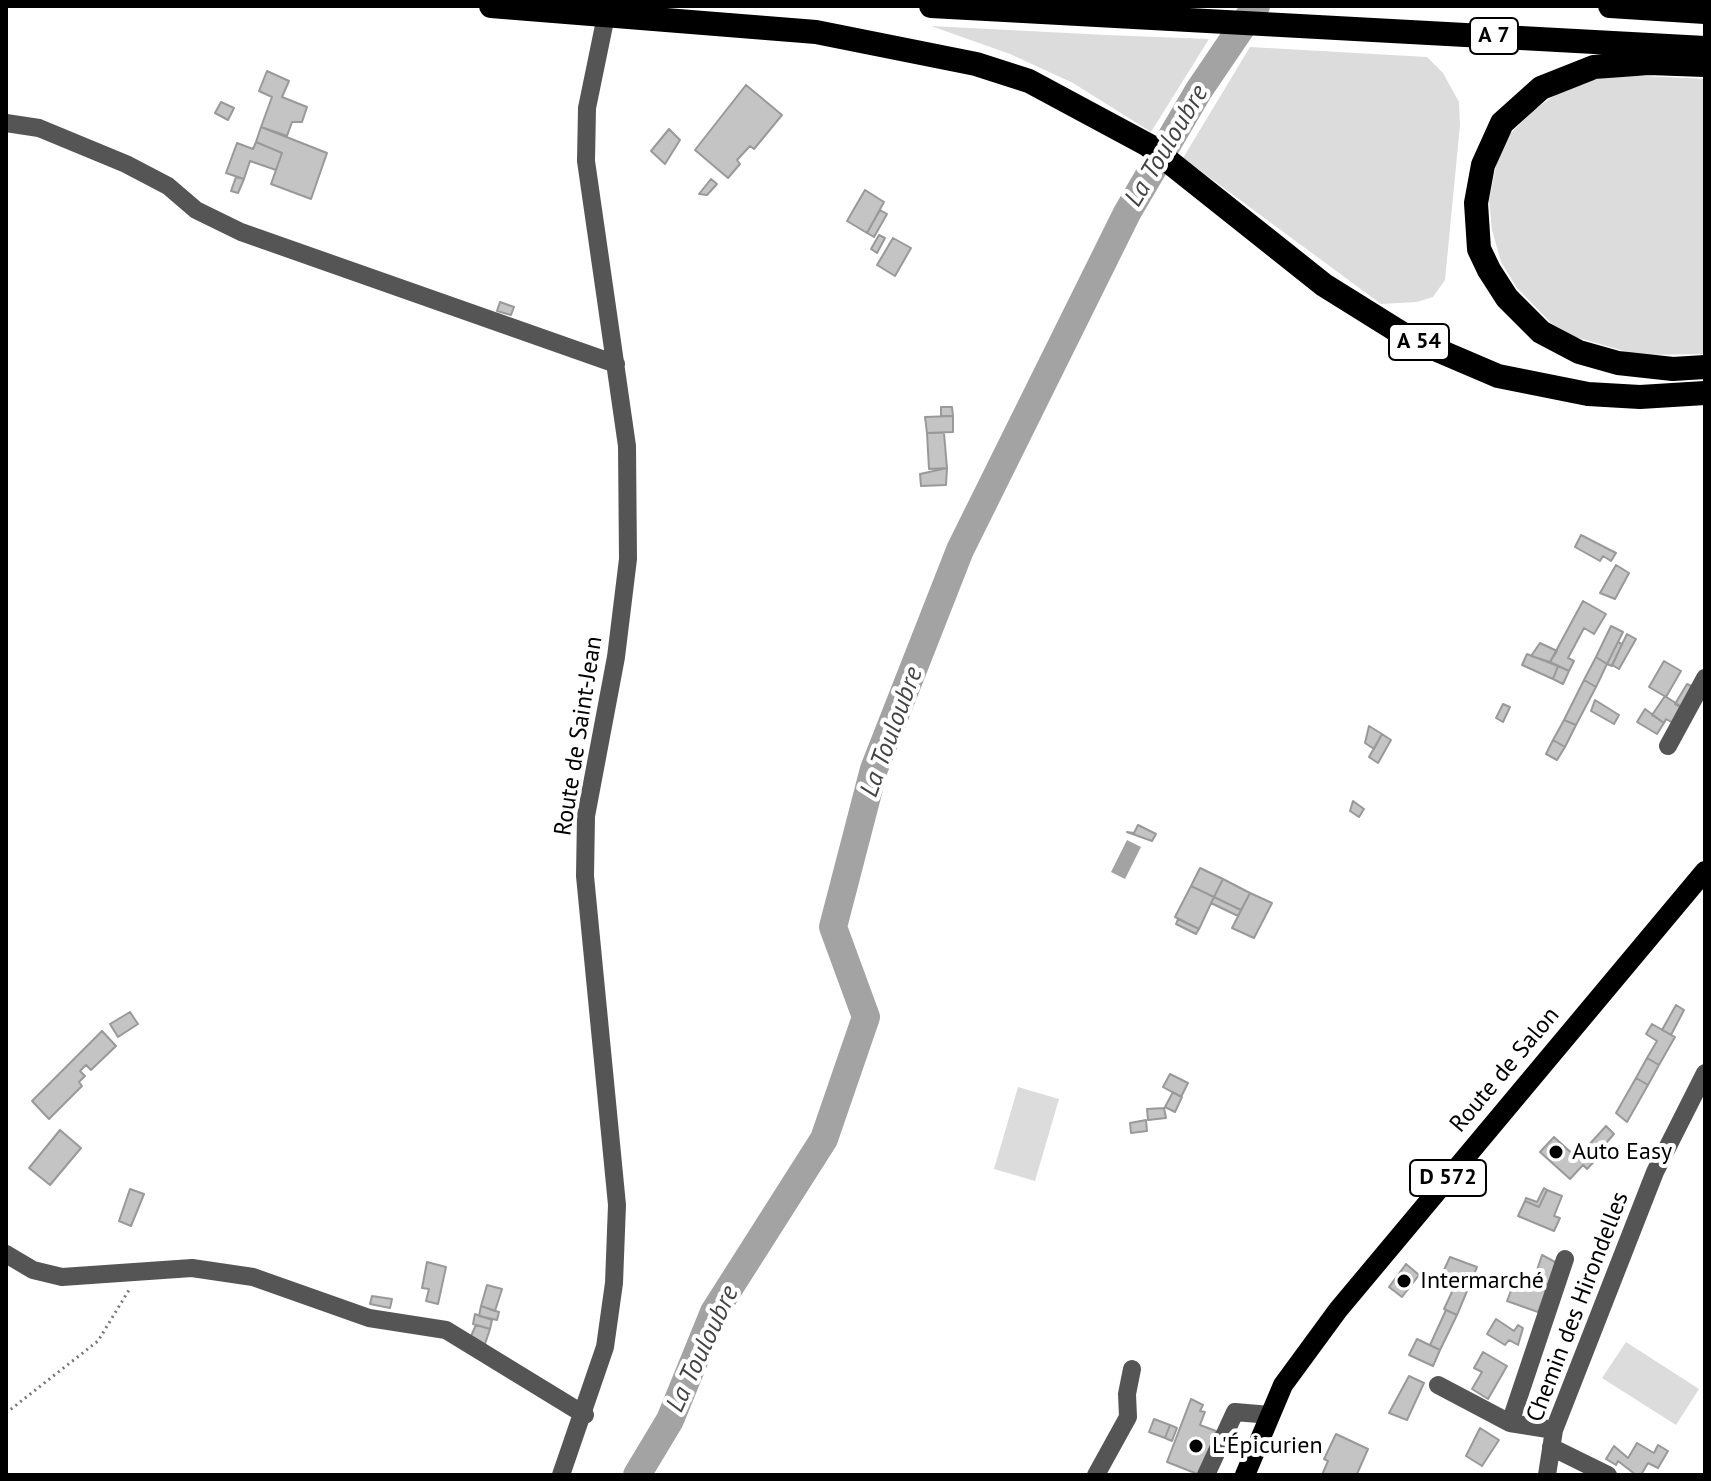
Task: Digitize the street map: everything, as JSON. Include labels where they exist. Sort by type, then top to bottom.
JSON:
[{"type":"highway","name":"A 54","points":[[491,6],[816,32],[976,64],[1029,81],[1148,145],[1324,285],[1409,338],[1485,371],[1588,394],[1640,397],[1705,393]]},
{"type":"highway","name":"A 7","points":[[931,6],[1705,48]]},
{"type":"highway","points":[[1610,6],[1705,12]]},
{"type":"highway","points":[[1705,65],[1649,63],[1594,67],[1541,88],[1502,123],[1483,165],[1476,203],[1479,249],[1489,270],[1507,298],[1541,332],[1579,352],[1618,363],[1673,369],[1705,367]]},
{"type":"main road","name":"Route de Salon","points":[[1245,1475],[1283,1385],[1338,1310],[1705,871]]},
{"type":"street","name":"Route de Saint-Jean","points":[[561,1475],[585,1415],[605,1347],[614,1283],[617,1205],[585,876],[586,816],[616,657],[628,559],[627,446],[586,161],[587,108],[608,6]]},
{"type":"street","points":[[6,123],[39,128],[126,164],[168,186],[196,210],[241,232],[616,364]]},
{"type":"street","points":[[1668,746],[1705,678]]},
{"type":"street","name":"Chemin des Hirondelles","points":[[1547,1475],[1553,1439],[1655,1172],[1705,1073]]},
{"type":"street","points":[[6,1254],[33,1270],[62,1277],[103,1276],[141,1269],[192,1268],[253,1277],[369,1318],[446,1330],[585,1415]]},
{"type":"street","points":[[1510,1423],[1565,1259]]},
{"type":"street","points":[[1096,1475],[1128,1417],[1127,1394],[1132,1369]]},
{"type":"street","points":[[1438,1385],[1510,1423],[1553,1439],[1608,1475]]},
{"type":"street","points":[[1206,1475],[1235,1412],[1270,1415]]},
{"type":"path","points":[[6,1413],[98,1341],[141,1269]]},
{"type":"shaded area","points":[[931,26],[1209,39],[1151,132],[1073,83],[1010,54]]},
{"type":"shaded area","points":[[1250,47],[1427,57],[1443,73],[1459,102],[1460,125],[1445,280],[1433,297],[1417,302],[1381,304],[1183,158]]},
{"type":"shaded area","points":[[1623,75],[1705,79],[1705,354],[1638,355],[1575,337],[1551,323],[1517,288],[1501,262],[1492,230],[1489,200],[1497,161],[1510,134],[1535,109],[1561,91],[1586,81]]},
{"type":"shaded area","points":[[1127,840],[1141,847],[1125,879],[1111,872]]},
{"type":"shaded area","points":[[1018,1087],[1059,1099],[1035,1181],[994,1169]]},
{"type":"shaded area","points":[[1626,1342],[1699,1389],[1676,1425],[1602,1378]]},
{"type":"building","points":[[267,71],[289,81],[282,97],[307,107],[302,122],[292,122],[287,136],[261,127],[272,97],[259,91]]},
{"type":"building","points":[[746,85],[782,115],[754,149],[750,146],[737,160],[740,164],[728,178],[695,150]]},
{"type":"building","points":[[221,102],[234,108],[228,120],[215,113]]},
{"type":"building","points":[[261,127],[327,153],[311,199],[271,184],[282,153],[256,142]]},
{"type":"building","points":[[669,129],[680,140],[665,164],[651,151]]},
{"type":"building","points":[[256,142],[282,153],[276,170],[250,161],[244,179],[226,173],[237,143],[253,149]]},
{"type":"building","points":[[236,177],[244,179],[238,193],[231,191]]},
{"type":"building","points":[[711,179],[717,184],[707,195],[699,194]]},
{"type":"building","points":[[865,190],[884,202],[867,233],[847,221]]},
{"type":"building","points":[[880,210],[887,214],[874,237],[867,233]]},
{"type":"building","points":[[879,235],[885,238],[877,253],[871,249]]},
{"type":"building","points":[[893,238],[911,248],[895,276],[877,265]]},
{"type":"building","points":[[500,302],[514,307],[511,315],[497,311]]},
{"type":"building","points":[[941,407],[952,407],[953,416],[941,416]]},
{"type":"building","points":[[953,416],[953,432],[927,433],[925,417]]},
{"type":"building","points":[[927,433],[944,433],[947,468],[929,469]]},
{"type":"building","points":[[947,468],[946,485],[921,486],[920,474]]},
{"type":"building","points":[[1581,535],[1616,553],[1611,561],[1603,556],[1600,561],[1575,547]]},
{"type":"building","points":[[1616,565],[1629,573],[1615,599],[1600,593]]},
{"type":"building","points":[[1583,601],[1606,614],[1594,634],[1584,628],[1568,658],[1574,661],[1569,671],[1550,662]]},
{"type":"building","points":[[1611,626],[1623,632],[1607,664],[1596,657]]},
{"type":"building","points":[[1627,634],[1636,639],[1619,669],[1612,665]]},
{"type":"building","points":[[1618,642],[1622,644],[1612,666],[1607,664]]},
{"type":"building","points":[[1540,643],[1557,651],[1550,662],[1531,656]]},
{"type":"building","points":[[1527,654],[1558,666],[1553,679],[1522,665]]},
{"type":"building","points":[[1596,657],[1607,664],[1596,687],[1584,680]]},
{"type":"building","points":[[1664,661],[1681,671],[1666,697],[1649,687]]},
{"type":"building","points":[[1558,666],[1569,671],[1563,684],[1553,679]]},
{"type":"building","points":[[1584,680],[1596,687],[1576,725],[1564,720]]},
{"type":"building","points":[[1687,684],[1698,689],[1686,710],[1675,704]]},
{"type":"building","points":[[1665,696],[1683,708],[1675,724],[1666,719],[1664,723],[1652,715]]},
{"type":"building","points":[[1595,700],[1619,715],[1614,724],[1591,711]]},
{"type":"building","points":[[1503,704],[1510,707],[1503,722],[1496,718]]},
{"type":"building","points":[[1645,709],[1664,723],[1657,734],[1637,722]]},
{"type":"building","points":[[1564,720],[1576,725],[1565,747],[1553,740]]},
{"type":"building","points":[[1369,726],[1382,734],[1374,749],[1365,743]]},
{"type":"building","points":[[1382,734],[1391,740],[1378,763],[1369,757]]},
{"type":"building","points":[[1553,740],[1565,747],[1557,760],[1546,754]]},
{"type":"building","points":[[1353,801],[1364,809],[1359,817],[1350,811]]},
{"type":"building","points":[[1138,825],[1156,834],[1152,841],[1127,832],[1134,833]]},
{"type":"building","points":[[1200,868],[1223,879],[1214,897],[1191,886]]},
{"type":"building","points":[[1223,879],[1250,893],[1241,910],[1214,897]]},
{"type":"building","points":[[1191,886],[1214,897],[1199,929],[1175,917]]},
{"type":"building","points":[[1250,893],[1272,903],[1254,938],[1232,928]]},
{"type":"building","points":[[1214,897],[1241,910],[1238,916],[1211,903]]},
{"type":"building","points":[[1178,919],[1199,929],[1196,934],[1176,924]]},
{"type":"building","points":[[1676,1005],[1684,1010],[1671,1035],[1662,1030]]},
{"type":"building","points":[[130,1012],[138,1024],[118,1037],[110,1024]]},
{"type":"building","points":[[1652,1024],[1675,1037],[1659,1065],[1647,1058],[1657,1041],[1646,1034]]},
{"type":"building","points":[[102,1031],[116,1046],[91,1070],[86,1065],[80,1071],[85,1076],[79,1082],[82,1086],[49,1119],[32,1101]]},
{"type":"building","points":[[1647,1058],[1659,1065],[1648,1085],[1636,1078]]},
{"type":"building","points":[[1170,1074],[1188,1083],[1181,1097],[1163,1087]]},
{"type":"building","points":[[1636,1078],[1648,1085],[1627,1122],[1616,1113]]},
{"type":"building","points":[[1173,1092],[1182,1097],[1175,1112],[1165,1107]]},
{"type":"building","points":[[1164,1108],[1166,1118],[1148,1120],[1147,1109]]},
{"type":"building","points":[[1146,1120],[1147,1131],[1131,1133],[1130,1123]]},
{"type":"building","name":"Auto Easy","points":[[1606,1126],[1614,1134],[1599,1151],[1602,1153],[1587,1169],[1583,1165],[1570,1179],[1540,1152],[1554,1137],[1577,1158]]},
{"type":"building","points":[[60,1130],[81,1148],[50,1185],[29,1168]]},
{"type":"building","points":[[1544,1188],[1547,1190],[1539,1207],[1525,1201],[1526,1198],[1537,1202]]},
{"type":"building","points":[[130,1189],[144,1194],[131,1226],[119,1221]]},
{"type":"building","points":[[1547,1190],[1562,1196],[1554,1216],[1560,1218],[1554,1231],[1518,1216],[1525,1201],[1539,1207]]},
{"type":"building","points":[[1542,1255],[1557,1263],[1550,1285],[1534,1279]]},
{"type":"building","points":[[1450,1257],[1477,1267],[1457,1315],[1444,1309],[1458,1279],[1444,1270]]},
{"type":"building","points":[[427,1262],[446,1267],[438,1304],[426,1301],[429,1289],[422,1288]]},
{"type":"building","name":"Intermarché","points":[[1406,1264],[1419,1275],[1402,1297],[1389,1287]]},
{"type":"building","points":[[1514,1283],[1546,1291],[1538,1312],[1507,1301]]},
{"type":"building","points":[[487,1285],[502,1289],[495,1311],[481,1306]]},
{"type":"building","points":[[372,1296],[392,1299],[390,1308],[370,1304]]},
{"type":"building","points":[[481,1306],[499,1312],[497,1320],[479,1316]]},
{"type":"building","points":[[1446,1310],[1457,1315],[1440,1350],[1430,1345]]},
{"type":"building","points":[[475,1314],[492,1320],[490,1329],[473,1324]]},
{"type":"building","points":[[1496,1319],[1514,1331],[1518,1325],[1523,1328],[1518,1345],[1509,1340],[1505,1345],[1487,1334]]},
{"type":"building","points":[[476,1325],[490,1329],[485,1344],[471,1336]]},
{"type":"building","points":[[1417,1339],[1440,1350],[1433,1366],[1409,1355]]},
{"type":"building","points":[[1483,1352],[1507,1366],[1488,1399],[1472,1389],[1482,1372],[1474,1368]]},
{"type":"building","points":[[1409,1376],[1424,1383],[1407,1420],[1389,1413]]},
{"type":"building","points":[[1191,1399],[1203,1405],[1200,1411],[1205,1412],[1200,1425],[1216,1431],[1200,1475],[1167,1462]]},
{"type":"building","points":[[1154,1419],[1170,1425],[1165,1438],[1149,1432]]},
{"type":"building","points":[[1170,1425],[1177,1428],[1172,1441],[1165,1438]]},
{"type":"building","points":[[1480,1428],[1499,1440],[1482,1466],[1466,1456]]},
{"type":"building","points":[[1336,1434],[1368,1449],[1357,1474],[1360,1475],[1322,1475],[1328,1461],[1324,1459]]},
{"type":"building","points":[[1637,1443],[1654,1453],[1658,1445],[1668,1451],[1658,1468],[1648,1463],[1641,1475],[1636,1475],[1618,1461],[1616,1465],[1606,1459],[1614,1446],[1628,1458]]},
{"type":"waterway","name":"La Touloubre","points":[[637,1475],[670,1420],[714,1312],[824,1139],[866,1017],[833,927],[874,769],[960,550],[1127,213],[1199,90],[1256,6]]},
{"type":"place","name":"Auto Easy","points":[[1556,1152]]},
{"type":"place","name":"Intermarché","points":[[1404,1281]]},
{"type":"place","name":"L'Épicurien","points":[[1196,1446]]}]
